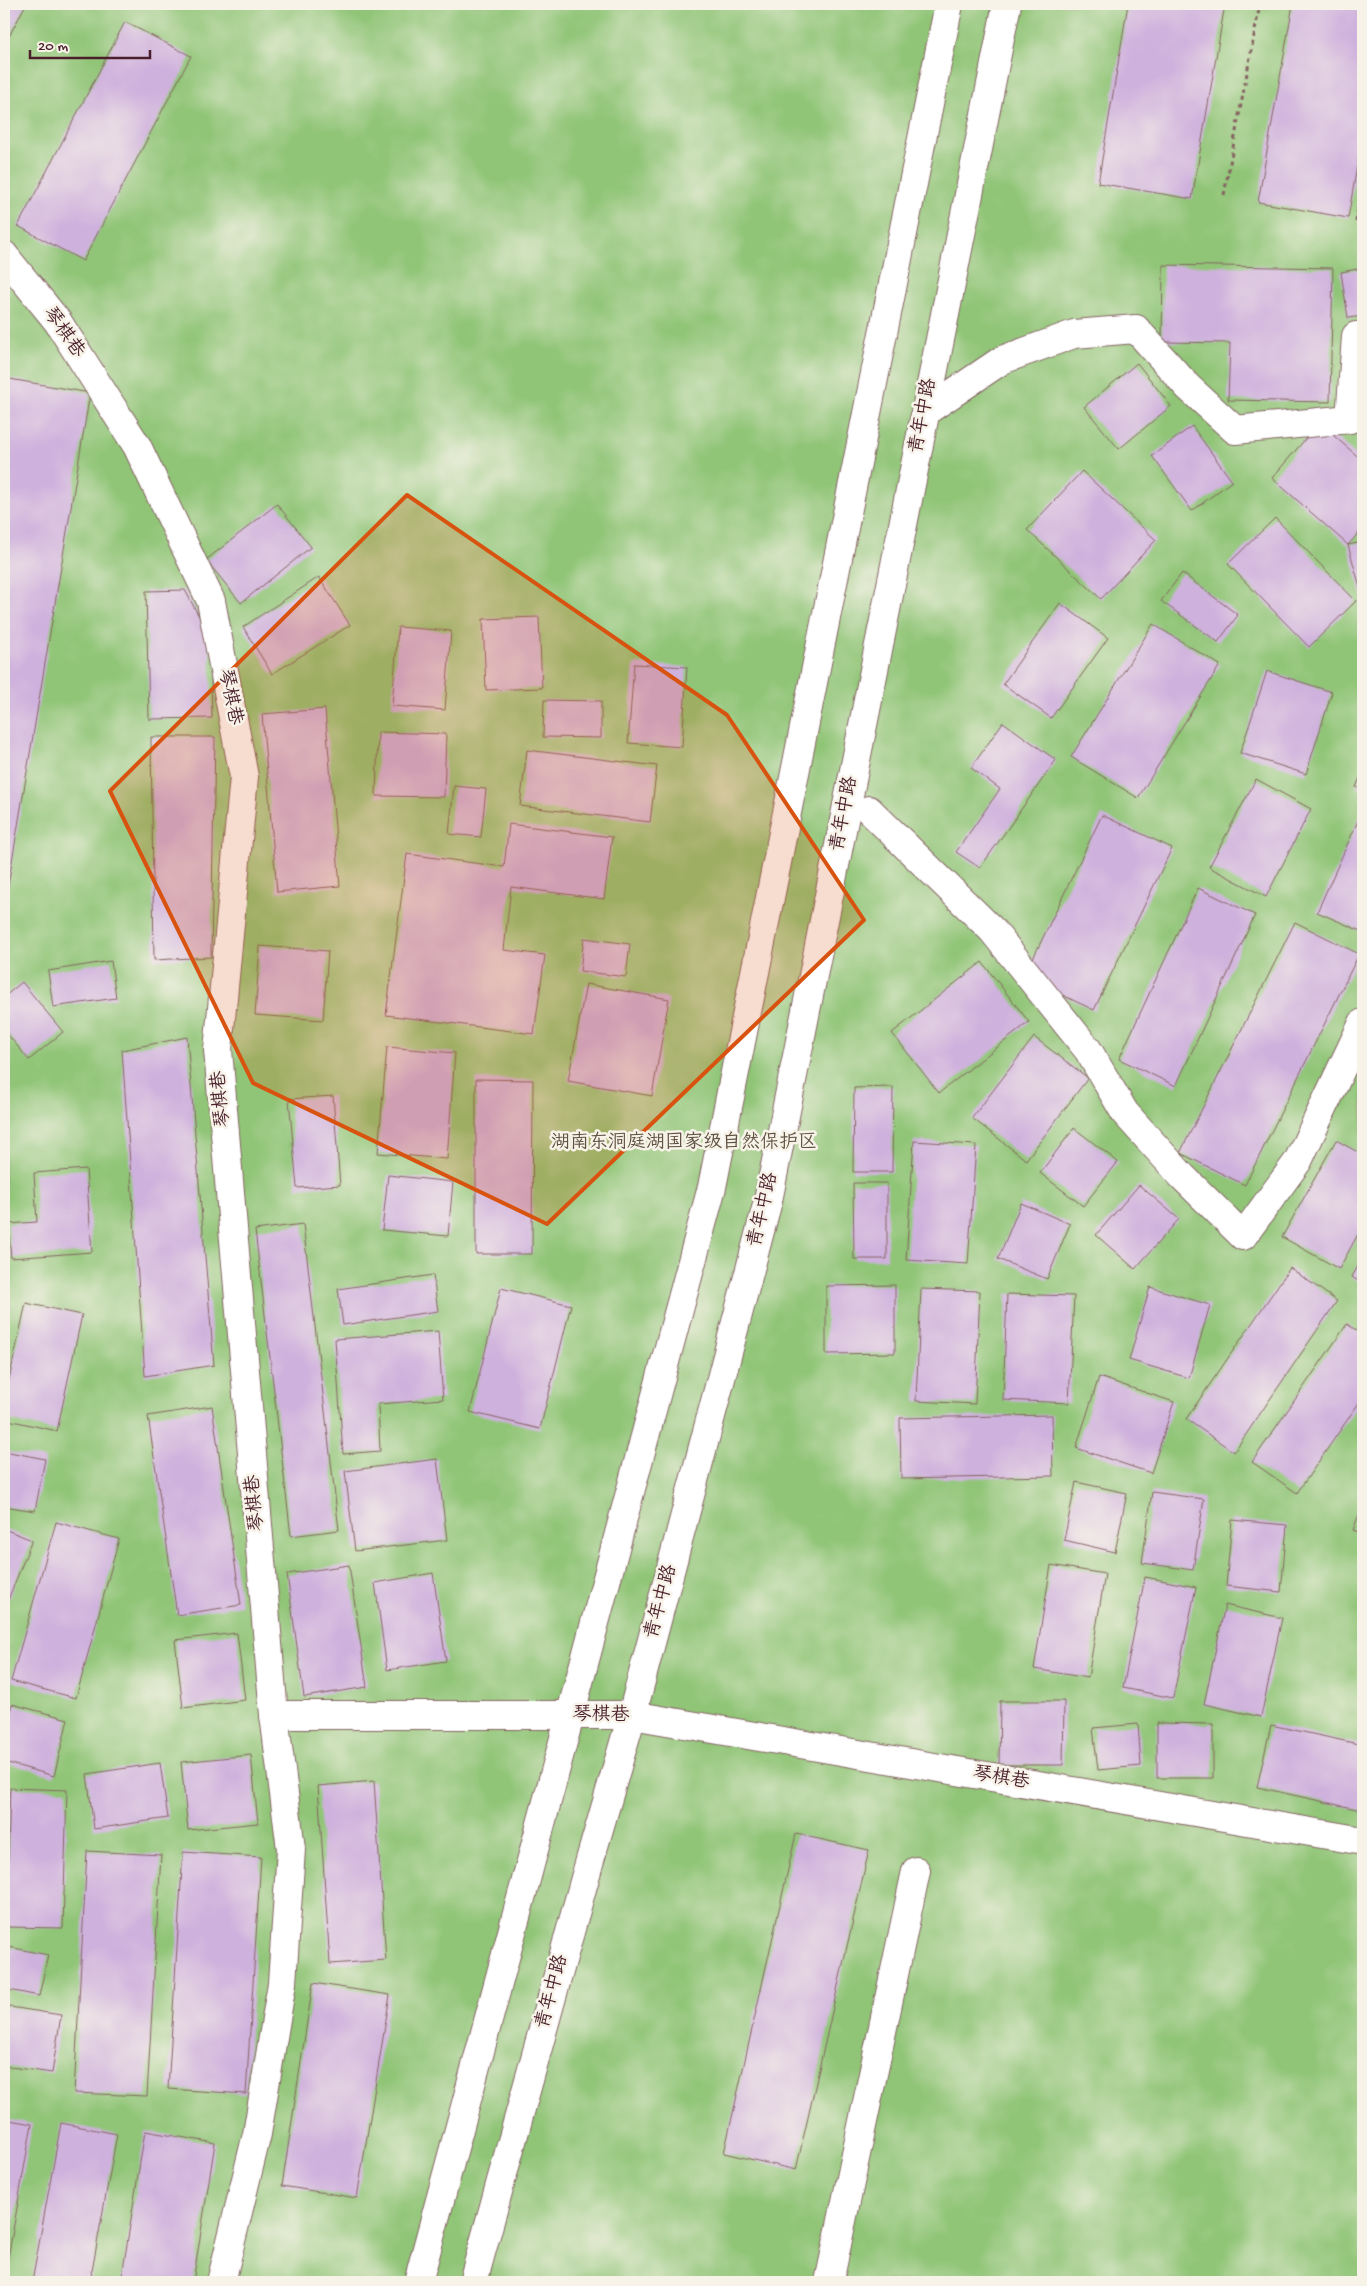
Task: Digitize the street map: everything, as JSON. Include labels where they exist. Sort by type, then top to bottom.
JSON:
[{"type":"street","points":[[418,2282],[712,1187],[949,4]]},
{"type":"street","name":"青年中路","points":[[473,2282],[632,1716],[768,1201],[1007,4]]},
{"type":"street","name":"琴棋巷","points":[[4,255],[58,322],[137,446],[211,601],[244,777],[218,1050],[274,1715],[632,1716],[1363,1841]]},
{"type":"street","points":[[925,412],[1002,360],[1074,334],[1136,329],[1188,387],[1235,430],[1350,419],[1356,336],[1363,336]]},
{"type":"street","points":[[869,810],[992,930],[1088,1050],[1125,1113],[1182,1176],[1243,1236],[1298,1161],[1363,1023]]},
{"type":"street","points":[[221,2282],[257,2134],[282,1983],[291,1849],[274,1715]]},
{"type":"street","points":[[829,2282],[916,1871]]},
{"type":"path","points":[[1224,195],[1260,4]]},
{"type":"path","points":[[1356,222],[1363,178]]},
{"type":"highlighted area","points":[[407,495],[727,715],[864,920],[547,1224],[253,1083],[110,791]]},
{"type":"green space","name":"湖南东洞庭湖国家级自然保护区","points":[[4,4],[1363,4],[1363,2282],[4,2282]]},
{"type":"building","points":[[4,4],[26,4],[4,46]]},
{"type":"building","points":[[1128,4],[1225,4],[1192,199],[1098,183]]},
{"type":"building","points":[[1293,4],[1363,4],[1363,132],[1348,218],[1258,202]]},
{"type":"building","points":[[125,22],[191,56],[83,261],[18,226]]},
{"type":"building","points":[[1163,265],[1333,268],[1330,402],[1228,400],[1230,343],[1162,342]]},
{"type":"building","points":[[1363,268],[1363,316],[1348,318],[1341,272]]},
{"type":"building","points":[[1137,363],[1171,406],[1119,449],[1084,407]]},
{"type":"building","points":[[4,378],[90,393],[5,904],[4,904]]},
{"type":"building","points":[[1319,423],[1363,461],[1363,528],[1348,545],[1272,478]]},
{"type":"building","points":[[1192,426],[1232,481],[1192,511],[1152,456]]},
{"type":"building","points":[[1082,471],[1156,540],[1101,599],[1027,530]]},
{"type":"building","points":[[277,504],[311,547],[241,603],[206,560]]},
{"type":"building","points":[[1275,518],[1356,601],[1309,647],[1228,564]]},
{"type":"building","points":[[1363,542],[1363,598],[1348,545]]},
{"type":"building","points":[[1182,573],[1238,615],[1218,642],[1161,601]]},
{"type":"building","points":[[319,577],[350,625],[272,674],[243,627]]},
{"type":"building","points":[[185,590],[210,637],[212,718],[149,719],[146,591]]},
{"type":"building","points":[[1060,603],[1108,638],[1051,718],[1003,684]]},
{"type":"building","points":[[539,617],[542,688],[486,690],[483,619]]},
{"type":"building","points":[[1153,624],[1220,665],[1138,798],[1071,757]]},
{"type":"building","points":[[398,627],[451,631],[445,710],[392,706]]},
{"type":"building","points":[[634,664],[687,667],[682,747],[628,743]]},
{"type":"building","points":[[1267,671],[1332,692],[1306,774],[1240,753]]},
{"type":"building","points":[[544,700],[601,701],[601,738],[543,737]]},
{"type":"building","points":[[325,709],[340,886],[277,892],[262,714]]},
{"type":"building","points":[[1003,722],[1056,760],[980,868],[956,852],[1000,789],[971,768]]},
{"type":"building","points":[[378,732],[446,734],[444,797],[376,796]]},
{"type":"building","points":[[151,737],[215,737],[211,957],[154,960]]},
{"type":"building","points":[[527,750],[657,766],[650,822],[520,806]]},
{"type":"building","points":[[1363,771],[1363,790],[1356,787]]},
{"type":"building","points":[[1256,779],[1311,809],[1266,897],[1209,867]]},
{"type":"building","points":[[454,786],[486,789],[481,837],[449,834]]},
{"type":"building","points":[[1361,814],[1363,815],[1363,932],[1317,912]]},
{"type":"building","points":[[1102,815],[1172,848],[1094,1010],[1024,977]]},
{"type":"building","points":[[509,824],[612,837],[604,899],[511,887],[504,950],[545,955],[534,1034],[386,1015],[407,854],[504,867]]},
{"type":"building","points":[[1198,888],[1255,915],[1176,1086],[1119,1059]]},
{"type":"building","points":[[1295,922],[1359,954],[1245,1185],[1180,1153]]},
{"type":"building","points":[[584,938],[630,944],[626,977],[580,971]]},
{"type":"building","points":[[260,946],[328,951],[323,1020],[255,1015]]},
{"type":"building","points":[[111,961],[116,998],[53,1007],[48,971]]},
{"type":"building","points":[[982,962],[1029,1022],[939,1093],[892,1033]]},
{"type":"building","points":[[22,982],[63,1032],[29,1060],[4,1030],[4,997]]},
{"type":"building","points":[[586,984],[669,999],[652,1096],[568,1081]]},
{"type":"building","points":[[187,1037],[214,1365],[145,1376],[122,1050]]},
{"type":"building","points":[[1034,1037],[1088,1078],[1026,1160],[972,1118]]},
{"type":"building","points":[[387,1047],[455,1053],[447,1159],[378,1153]]},
{"type":"building","points":[[476,1079],[533,1080],[532,1254],[476,1254]]},
{"type":"building","points":[[893,1087],[892,1172],[853,1172],[854,1088]]},
{"type":"building","points":[[333,1096],[340,1185],[297,1188],[289,1099]]},
{"type":"building","points":[[1074,1128],[1118,1162],[1083,1206],[1040,1173]]},
{"type":"building","points":[[1336,1140],[1363,1155],[1363,1225],[1339,1269],[1282,1237]]},
{"type":"building","points":[[914,1141],[976,1145],[968,1264],[906,1260]]},
{"type":"building","points":[[86,1169],[92,1252],[11,1258],[8,1224],[37,1222],[34,1173]]},
{"type":"building","points":[[388,1175],[453,1182],[448,1236],[382,1230]]},
{"type":"building","points":[[853,1183],[887,1183],[887,1259],[854,1259]]},
{"type":"building","points":[[1139,1185],[1179,1219],[1135,1269],[1096,1235]]},
{"type":"building","points":[[1021,1203],[1070,1224],[1047,1279],[998,1259]]},
{"type":"building","points":[[303,1224],[339,1530],[291,1536],[255,1230]]},
{"type":"building","points":[[1363,1257],[1363,1284],[1352,1277]]},
{"type":"building","points":[[1290,1268],[1337,1301],[1234,1452],[1186,1419]]},
{"type":"building","points":[[433,1275],[438,1311],[343,1325],[338,1289]]},
{"type":"building","points":[[895,1285],[895,1353],[826,1354],[826,1286]]},
{"type":"building","points":[[1150,1287],[1210,1305],[1189,1378],[1129,1360]]},
{"type":"building","points":[[501,1288],[571,1305],[540,1429],[470,1412]]},
{"type":"building","points":[[921,1289],[980,1291],[975,1404],[916,1401]]},
{"type":"building","points":[[1007,1294],[1074,1296],[1069,1403],[1003,1400]]},
{"type":"building","points":[[26,1303],[82,1315],[57,1431],[4,1419],[4,1402]]},
{"type":"building","points":[[1347,1324],[1363,1335],[1363,1397],[1297,1493],[1252,1462]]},
{"type":"building","points":[[438,1331],[443,1399],[378,1404],[380,1451],[343,1454],[335,1339]]},
{"type":"building","points":[[1099,1377],[1174,1402],[1151,1473],[1076,1448]]},
{"type":"building","points":[[212,1406],[241,1605],[177,1615],[148,1416]]},
{"type":"building","points":[[1052,1415],[1053,1476],[901,1479],[900,1418]]},
{"type":"building","points":[[4,1451],[45,1459],[35,1511],[4,1506]]},
{"type":"building","points":[[437,1459],[447,1540],[355,1551],[345,1471]]},
{"type":"building","points":[[1076,1482],[1127,1493],[1115,1552],[1064,1540]]},
{"type":"building","points":[[1152,1492],[1204,1499],[1193,1570],[1142,1563]]},
{"type":"building","points":[[1363,1504],[1363,1534],[1353,1530]]},
{"type":"building","points":[[1232,1520],[1287,1525],[1281,1592],[1226,1586]]},
{"type":"building","points":[[56,1522],[119,1539],[76,1698],[11,1681]]},
{"type":"building","points":[[4,1529],[32,1540],[4,1610]]},
{"type":"building","points":[[349,1565],[367,1687],[304,1697],[287,1574]]},
{"type":"building","points":[[1051,1565],[1105,1574],[1088,1678],[1034,1669]]},
{"type":"building","points":[[433,1573],[446,1661],[387,1670],[375,1583]]},
{"type":"building","points":[[1145,1577],[1196,1587],[1173,1698],[1123,1688]]},
{"type":"building","points":[[1225,1605],[1282,1618],[1261,1717],[1204,1704]]},
{"type":"building","points":[[237,1633],[245,1700],[183,1708],[175,1640]]},
{"type":"building","points":[[1000,1701],[1064,1701],[1063,1765],[999,1765]]},
{"type":"building","points":[[12,1704],[68,1719],[54,1776],[4,1762],[4,1735]]},
{"type":"building","points":[[1157,1723],[1213,1724],[1213,1778],[1157,1778]]},
{"type":"building","points":[[1138,1724],[1141,1766],[1098,1770],[1093,1728]]},
{"type":"building","points":[[1271,1725],[1363,1745],[1363,1801],[1361,1810],[1257,1787]]},
{"type":"building","points":[[251,1755],[258,1823],[188,1830],[181,1762]]},
{"type":"building","points":[[160,1763],[168,1818],[94,1829],[87,1774]]},
{"type":"building","points":[[374,1781],[386,1960],[330,1964],[318,1786]]},
{"type":"building","points":[[10,1788],[67,1790],[63,1928],[6,1927]]},
{"type":"building","points":[[796,1834],[869,1850],[796,2170],[724,2153]]},
{"type":"building","points":[[87,1851],[161,1855],[147,2096],[74,2093]]},
{"type":"building","points":[[183,1852],[261,1857],[246,2094],[168,2089]]},
{"type":"building","points":[[4,1946],[48,1955],[39,1996],[4,1989]]},
{"type":"building","points":[[313,1983],[390,1995],[357,2198],[282,2186]]},
{"type":"building","points":[[4,2006],[61,2015],[52,2073],[4,2066]]},
{"type":"building","points":[[4,2119],[32,2124],[5,2275],[4,2275]]},
{"type":"building","points":[[61,2123],[117,2134],[90,2282],[32,2282]]},
{"type":"building","points":[[145,2131],[215,2143],[193,2282],[121,2282]]}]
